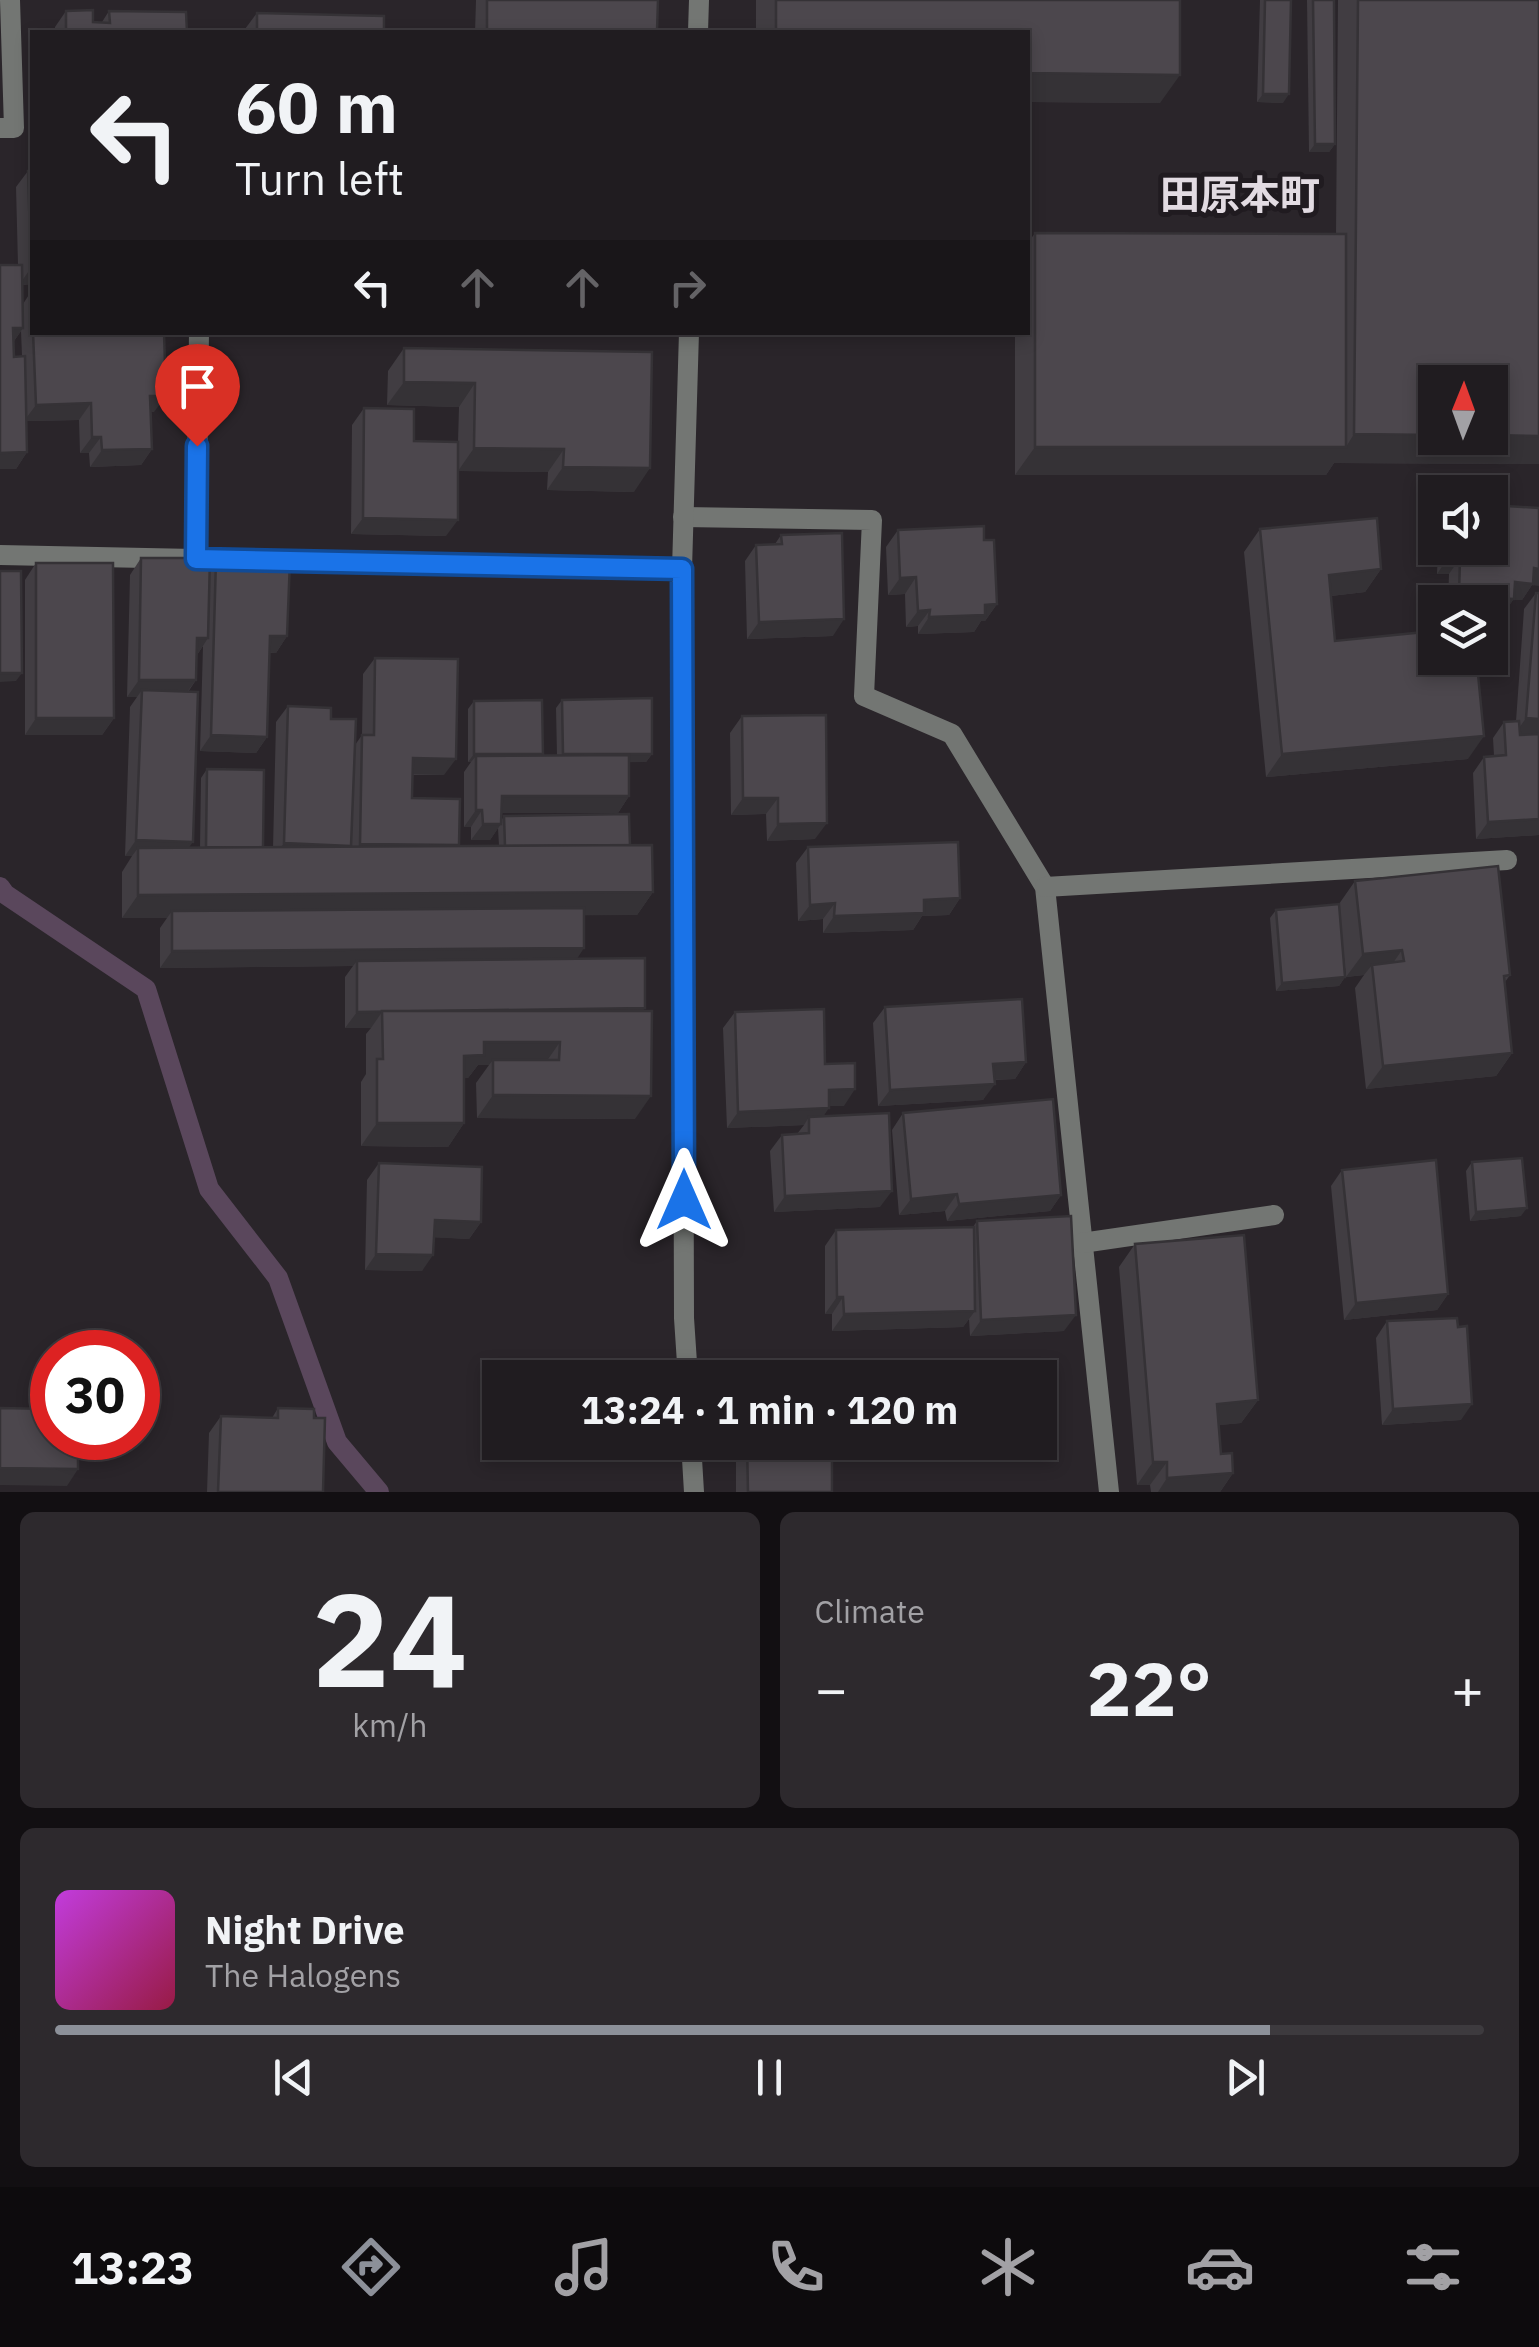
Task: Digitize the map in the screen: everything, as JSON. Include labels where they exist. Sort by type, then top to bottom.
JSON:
[{"type":"street","points":[[0,128],[14,128],[10,0]]},
{"type":"street","points":[[698,30],[699,0]]},
{"type":"street","points":[[196,559],[198,335]]},
{"type":"street","points":[[687,1360],[682,569],[689,335]]},
{"type":"street","points":[[683,517],[872,520],[864,696],[952,734],[1046,886],[1109,1492]]},
{"type":"street","points":[[0,556],[682,569]]},
{"type":"street","points":[[1046,886],[1507,860]]},
{"type":"street","points":[[1082,1243],[1274,1215]]},
{"type":"street","points":[[693,1460],[694,1492]]},
{"type":"building","points":[[487,0],[658,0],[657,30],[487,30]]},
{"type":"building","points":[[776,0],[1180,0],[1180,75],[1030,73],[1030,30],[776,30]]},
{"type":"building","points":[[1265,0],[1291,0],[1289,94],[1263,94]]},
{"type":"building","points":[[1313,0],[1334,0],[1335,144],[1315,144]]},
{"type":"building","points":[[1358,0],[1539,0],[1539,436],[1508,435],[1508,365],[1418,365],[1418,435],[1354,434]]},
{"type":"building","points":[[93,10],[93,22],[110,23],[109,11],[186,12],[187,30],[66,30],[66,11]]},
{"type":"building","points":[[257,13],[384,16],[384,30],[257,30]]},
{"type":"building","points":[[28,171],[30,171],[30,236]]},
{"type":"building","points":[[1035,233],[1346,234],[1346,447],[1035,447]]},
{"type":"building","points":[[0,265],[22,265],[23,328],[13,328],[14,357],[25,356],[27,452],[0,453]]},
{"type":"building","points":[[33,335],[164,335],[166,396],[150,396],[152,449],[102,450],[101,437],[92,437],[91,403],[36,405]]},
{"type":"building","points":[[404,348],[652,352],[650,468],[563,467],[564,449],[474,448],[475,383],[404,382]]},
{"type":"building","points":[[364,408],[414,409],[414,441],[458,442],[458,520],[363,518]]},
{"type":"building","points":[[1508,506],[1539,508],[1539,569],[1534,568],[1533,584],[1515,582],[1514,599],[1508,599],[1508,585],[1459,585],[1460,565],[1508,565]]},
{"type":"building","points":[[1377,518],[1381,569],[1329,575],[1335,641],[1418,633],[1418,675],[1478,675],[1484,736],[1282,754],[1260,529]]},
{"type":"building","points":[[984,526],[984,540],[994,540],[997,604],[985,605],[985,615],[929,617],[930,610],[918,611],[916,577],[900,578],[898,530]]},
{"type":"building","points":[[842,533],[844,619],[759,622],[756,545],[782,544],[781,535]]},
{"type":"building","points":[[141,558],[210,558],[208,638],[197,638],[196,680],[139,680]]},
{"type":"building","points":[[216,560],[290,561],[287,636],[270,636],[267,737],[211,735]]},
{"type":"building","points":[[36,563],[113,563],[114,718],[36,718]]},
{"type":"building","points":[[0,571],[21,571],[22,673],[0,673]]},
{"type":"building","points":[[1539,593],[1539,719],[1526,718]]},
{"type":"building","points":[[375,658],[458,659],[456,759],[413,758],[412,798],[460,799],[459,845],[360,844],[362,735],[374,735]]},
{"type":"building","points":[[142,690],[198,692],[193,842],[136,840]]},
{"type":"building","points":[[652,698],[652,754],[563,754],[562,700]]},
{"type":"building","points":[[542,700],[543,754],[474,754],[474,701]]},
{"type":"building","points":[[288,706],[331,708],[331,719],[356,719],[351,846],[284,843]]},
{"type":"building","points":[[826,715],[827,823],[778,824],[778,798],[743,798],[742,716]]},
{"type":"building","points":[[1519,721],[1520,735],[1539,734],[1539,819],[1488,822],[1484,757],[1506,755],[1504,722]]},
{"type":"building","points":[[629,755],[629,796],[502,796],[501,824],[483,824],[482,810],[476,810],[476,756]]},
{"type":"building","points":[[207,769],[264,770],[263,848],[206,847]]},
{"type":"building","points":[[629,814],[630,845],[505,846],[504,816]]},
{"type":"building","points":[[958,842],[960,898],[924,900],[924,913],[834,916],[835,903],[810,905],[808,847]]},
{"type":"building","points":[[652,845],[653,892],[138,895],[138,848]]},
{"type":"building","points":[[1498,866],[1510,975],[1504,976],[1512,1053],[1383,1066],[1372,965],[1404,961],[1402,950],[1363,954],[1355,881]]},
{"type":"building","points":[[1339,904],[1345,977],[1282,983],[1276,910]]},
{"type":"building","points":[[584,908],[584,948],[172,951],[172,911]]},
{"type":"building","points":[[645,958],[645,1008],[357,1012],[357,961]]},
{"type":"building","points":[[1022,999],[1026,1062],[993,1064],[995,1084],[890,1090],[885,1007]]},
{"type":"building","points":[[824,1009],[825,1064],[855,1063],[855,1089],[829,1090],[829,1108],[738,1112],[735,1012]]},
{"type":"building","points":[[382,1011],[652,1011],[651,1096],[493,1095],[493,1060],[559,1060],[560,1042],[484,1042],[484,1055],[464,1056],[464,1123],[377,1123],[377,1059],[383,1059]]},
{"type":"building","points":[[1053,1099],[1061,1195],[959,1204],[957,1194],[911,1199],[903,1113]]},
{"type":"building","points":[[889,1113],[892,1191],[785,1196],[782,1135],[809,1133],[809,1117]]},
{"type":"building","points":[[1522,1158],[1527,1208],[1476,1212],[1472,1162]]},
{"type":"building","points":[[1436,1160],[1448,1294],[1356,1303],[1342,1170]]},
{"type":"building","points":[[379,1163],[482,1167],[481,1222],[435,1220],[433,1255],[376,1254]]},
{"type":"building","points":[[1071,1216],[1076,1315],[981,1320],[977,1221]]},
{"type":"building","points":[[974,1227],[975,1311],[844,1314],[843,1297],[837,1297],[836,1230]]},
{"type":"building","points":[[1244,1235],[1258,1400],[1217,1404],[1221,1454],[1232,1453],[1233,1473],[1167,1478],[1167,1462],[1153,1462],[1135,1244]]},
{"type":"building","points":[[1457,1318],[1458,1327],[1467,1326],[1472,1404],[1393,1409],[1387,1321]]},
{"type":"building","points":[[0,1408],[30,1409],[30,1460],[78,1460],[78,1469],[0,1468]]},
{"type":"building","points":[[278,1408],[314,1409],[314,1418],[325,1418],[323,1492],[218,1492],[221,1416],[278,1418]]},
{"type":"building","points":[[747,1460],[832,1460],[832,1492],[748,1492]]},
{"type":"waterway","points":[[0,887],[146,989],[209,1189],[278,1278],[337,1442],[379,1492]]},
{"type":"district","name":"田原本町","points":[[1240,195]]},
{"type":"route","points":[[197,446],[196,559],[682,569],[684,1200]]}]
